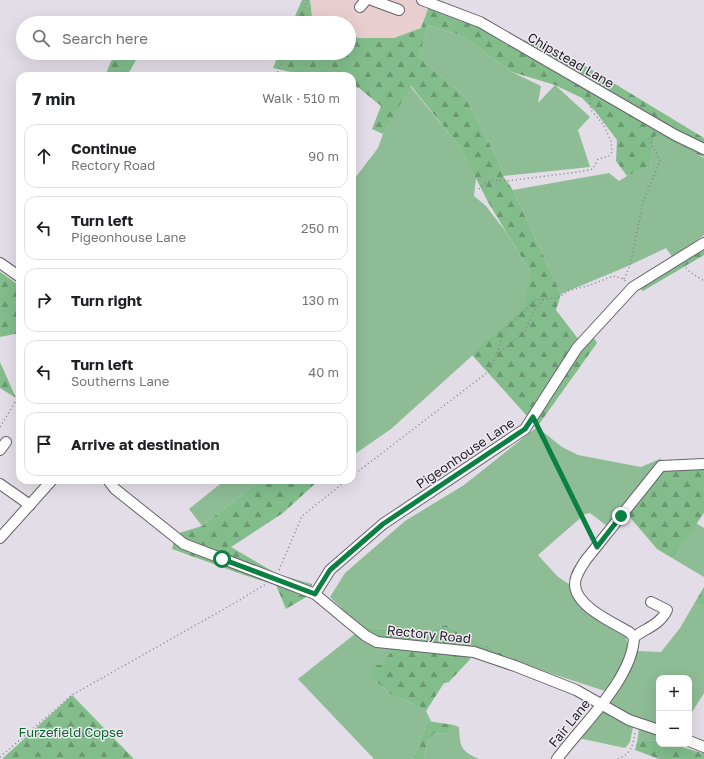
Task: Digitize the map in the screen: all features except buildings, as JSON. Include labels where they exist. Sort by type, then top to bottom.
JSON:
[{"type":"street","points":[[372,0],[399,10]]},
{"type":"street","name":"Chipstead Lane","points":[[422,0],[480,22],[589,86],[704,150]]},
{"type":"street","name":"Pigeonhouse Lane","points":[[315,594],[330,570],[383,524],[525,429],[577,348],[633,287],[704,243]]},
{"type":"street","points":[[0,263],[16,274]]},
{"type":"street","points":[[651,602],[667,610],[661,620],[634,638],[629,632],[586,604],[578,597],[575,584],[576,576],[585,561],[661,466],[704,464]]},
{"type":"street","points":[[0,484],[30,505]]},
{"type":"street","points":[[0,538],[48,484]]},
{"type":"street","name":"Rectory Road","points":[[111,484],[115,489],[184,544],[315,594],[366,636],[377,642],[474,652],[558,682],[585,694],[612,711],[637,723],[656,729]]},
{"type":"street","name":"Fair Lane","points":[[557,759],[602,704],[625,671],[634,646],[634,638]]},
{"type":"street","points":[[692,742],[704,747]]},
{"type":"path","points":[[301,16],[307,0]]},
{"type":"path","points":[[278,72],[282,60]]},
{"type":"path","points":[[479,189],[485,183],[493,180],[507,180],[593,169],[598,159],[609,156],[612,152],[611,141],[603,124],[591,110],[589,86]]},
{"type":"path","points":[[624,279],[630,266],[643,202],[660,161],[649,138],[668,131]]},
{"type":"path","points":[[678,259],[690,272],[704,280]]},
{"type":"path","points":[[356,473],[488,372],[497,354],[503,331],[527,309],[533,300],[558,298],[568,291],[614,276],[624,279],[633,287]]},
{"type":"path","points":[[497,354],[524,333],[534,311],[544,299]]},
{"type":"path","points":[[0,427],[16,401]]},
{"type":"path","points":[[533,417],[597,547]]},
{"type":"path","points":[[0,757],[72,695],[233,604],[274,579],[302,516],[342,484]]},
{"type":"path","points":[[618,759],[626,755],[633,744],[637,723]]},
{"type":"shaded area","points":[[311,0],[413,0],[429,6],[421,28],[394,38],[356,37],[356,16],[311,16]]},
{"type":"green space","points":[[302,0],[310,0],[312,16],[295,16]]},
{"type":"green space","points":[[429,6],[483,29],[559,50],[704,138],[704,157],[655,135],[650,166],[627,176],[616,161],[617,140],[595,111],[582,98],[555,85],[512,72],[460,35],[428,25],[419,57],[465,97],[500,164],[503,176],[513,190],[561,294],[556,310],[579,340],[593,337],[597,343],[537,427],[472,355],[524,308],[530,271],[488,202],[460,147],[411,86],[383,134],[372,129],[381,106],[356,87],[356,72],[290,72],[273,68],[276,60],[356,60],[356,37],[394,38],[421,28]]},
{"type":"green space","points":[[428,25],[460,35],[512,72],[541,86],[538,103],[555,85],[590,117],[578,130],[590,167],[503,176],[500,164],[465,97],[419,57]]},
{"type":"green space","points":[[112,60],[136,60],[129,72],[107,72]]},
{"type":"green space","points":[[410,86],[460,147],[476,178],[474,196],[486,206],[506,232],[530,271],[525,308],[391,429],[356,453],[356,177],[378,148],[383,134]]},
{"type":"green space","points":[[655,135],[704,158],[704,235],[673,258],[666,248],[628,266],[561,294],[513,190],[609,173],[619,181],[650,166]]},
{"type":"green space","points":[[704,237],[704,255],[643,291],[639,288],[690,256]]},
{"type":"green space","points":[[0,272],[16,283],[16,334],[0,337]]},
{"type":"green space","points":[[0,362],[16,398],[0,388]]},
{"type":"green space","points":[[537,427],[562,447],[578,455],[641,467],[662,458],[607,526],[590,513],[585,514],[538,555],[557,576],[573,587],[625,634],[629,649],[608,692],[522,664],[446,625],[422,632],[402,627],[378,629],[354,621],[330,597],[345,573],[405,521],[464,485]]},
{"type":"green space","points":[[704,467],[704,513],[672,558],[657,549],[628,515],[662,470]]},
{"type":"green space","points":[[220,484],[255,485],[202,526],[189,509]]},
{"type":"green space","points":[[254,484],[315,484],[283,513],[231,547],[277,574],[312,584],[308,596],[286,609],[276,585],[172,549],[176,534],[202,526],[255,485]]},
{"type":"green space","points":[[696,523],[704,528],[704,577],[672,558]]},
{"type":"green space","points":[[704,587],[704,610],[701,606],[694,604]]},
{"type":"green space","points":[[694,604],[701,606],[704,610],[704,693],[692,712],[692,675],[656,675],[656,724],[625,713],[611,704],[611,698],[626,679],[637,651],[661,652],[680,628]]},
{"type":"green space","points":[[354,621],[378,629],[402,627],[422,632],[446,625],[522,664],[460,645],[378,639]]},
{"type":"green space","points":[[356,633],[377,648],[388,649],[391,652],[373,679],[393,696],[404,699],[426,711],[431,721],[428,721],[413,759],[374,759],[298,679]]},
{"type":"green space","points":[[362,638],[471,658],[449,682],[444,683],[426,711],[404,699],[393,696],[373,679],[371,672],[376,665],[381,665],[391,652],[388,649],[377,648],[364,643]]},
{"type":"green space","name":"Furzefield Copse","points":[[72,695],[134,759],[2,759]]},
{"type":"green space","points":[[606,711],[633,727],[630,742],[625,748],[578,738],[599,712]]},
{"type":"green space","points":[[428,721],[454,725],[447,734],[434,733],[427,743],[424,759],[413,759]]},
{"type":"green space","points":[[454,725],[459,727],[462,747],[468,753],[479,759],[424,759],[427,743],[434,733],[447,734]]},
{"type":"green space","points":[[641,727],[656,733],[656,741],[645,740],[637,742],[639,729]]},
{"type":"green space","points":[[645,740],[656,741],[656,747],[682,747],[704,753],[704,759],[659,759],[635,750],[637,742]]},
{"type":"route","points":[[222,559],[315,594],[321,582],[330,570],[383,524],[525,429],[533,417],[597,547],[621,516]]}]
